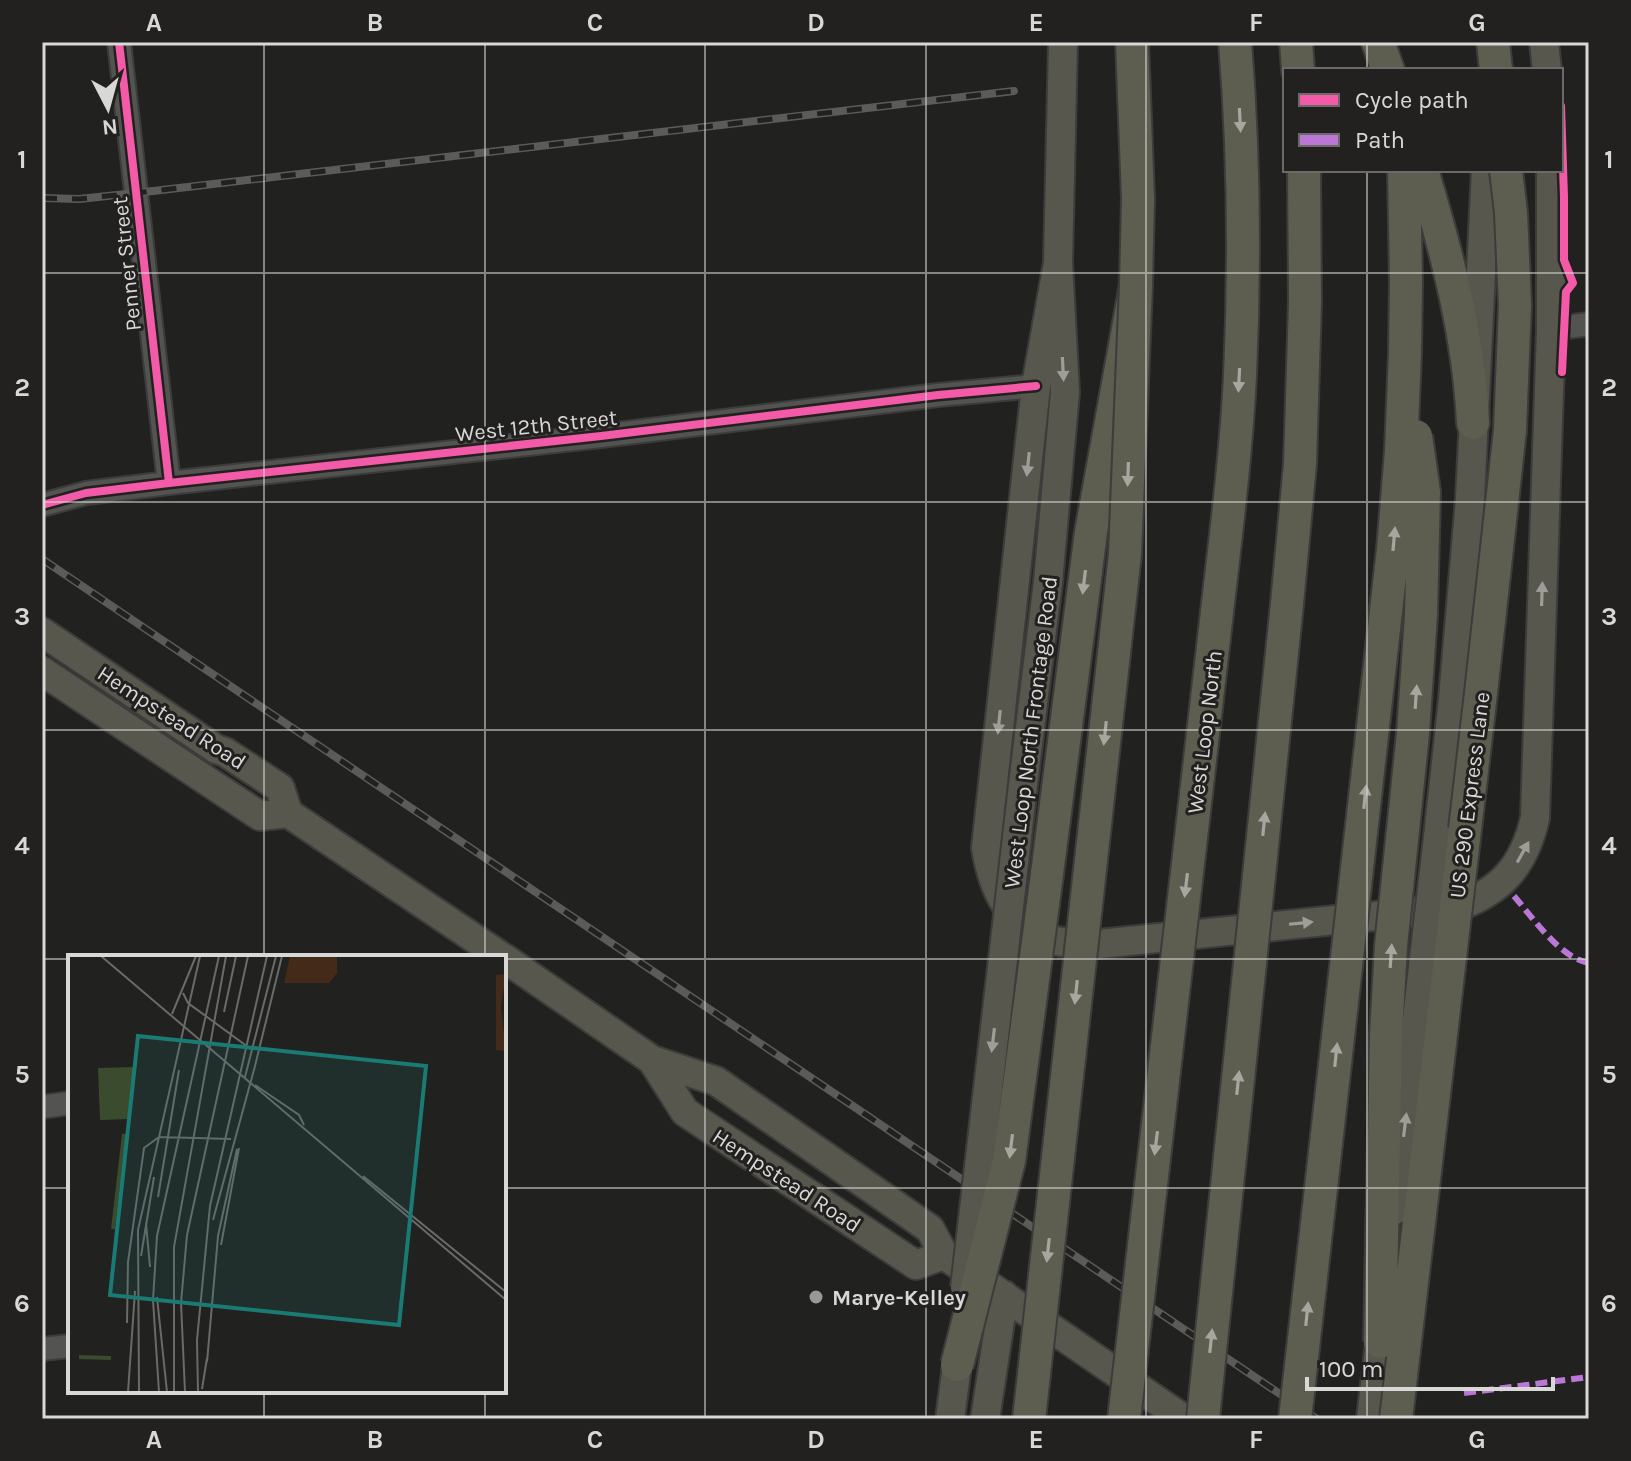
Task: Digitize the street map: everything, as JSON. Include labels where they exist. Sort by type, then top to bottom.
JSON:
[{"type":"highway","points":[[1029,1419],[1125,554],[1138,199],[1132,42]]},
{"type":"highway","name":"West Loop North","points":[[1124,1419],[1231,490],[1243,290],[1241,140],[1235,42]]},
{"type":"highway","points":[[1296,42],[1298,68]]},
{"type":"highway","points":[[1378,42],[1387,68]]},
{"type":"highway","points":[[1396,42],[1398,68]]},
{"type":"highway","points":[[1493,42],[1494,68]]},
{"type":"highway","points":[[1203,1419],[1300,464],[1305,302],[1304,172]]},
{"type":"highway","points":[[1295,1419],[1391,565],[1401,451],[1406,282],[1404,172]]},
{"type":"highway","points":[[1423,172],[1456,299],[1468,360],[1473,423]]},
{"type":"highway","name":"US 290 Express Lane","points":[[1396,1419],[1510,430],[1515,305],[1506,172]]},
{"type":"highway","points":[[957,1365],[1009,1161],[1091,532],[1136,285]]},
{"type":"highway","points":[[1380,1342],[1386,1035],[1391,946],[1417,688],[1424,492],[1405,353]]},
{"type":"main road","name":"West Loop North Frontage Road","points":[[950,1419],[1048,582],[1065,392],[1058,263],[1063,42]]},
{"type":"main road","points":[[1544,42],[1547,68]]},
{"type":"main road","points":[[1371,1419],[1461,614],[1470,499],[1486,172]]},
{"type":"main road","points":[[1058,263],[1036,386],[986,848],[995,887],[1021,923],[1052,940],[1089,945],[1454,908],[1479,898],[1507,878],[1530,840],[1535,818],[1551,329],[1551,172]]},
{"type":"main road","name":"Hempstead Road","points":[[42,632],[216,749],[280,788],[288,813],[496,955]]},
{"type":"main road","name":"Hempstead Road","points":[[42,671],[260,816],[288,813]]},
{"type":"main road","name":"Hempstead Road","points":[[506,962],[652,1060],[716,1081],[930,1229],[944,1255],[1184,1419]]},
{"type":"main road","name":"Hempstead Road","points":[[652,1060],[685,1112],[916,1265],[944,1255]]},
{"type":"main road","points":[[985,1419],[1004,1295]]},
{"type":"street","name":"Penner Street","points":[[119,42],[169,483]]},
{"type":"street","points":[[1551,329],[1589,324]]},
{"type":"street","name":"West 12th Street","points":[[42,505],[86,493],[169,483],[1036,386]]},
{"type":"street","points":[[42,1107],[68,1103]]},
{"type":"street","points":[[42,1349],[68,1346]]},
{"type":"railway","points":[[42,198],[79,199],[136,193],[1014,91]]},
{"type":"railway","points":[[42,559],[1317,1419]]},
{"type":"marked path","points":[[1514,896],[1538,926],[1568,954],[1589,963]]},
{"type":"marked path","points":[[1464,1393],[1589,1377]]},
{"type":"cycle path","points":[[119,42],[169,483]]},
{"type":"cycle path","points":[[1562,372],[1566,292],[1573,283],[1564,260],[1563,167]]},
{"type":"cycle path","points":[[42,505],[86,493],[169,483],[1036,386]]},
{"type":"place","name":"Marye-Kelley","points":[[816,1297]]}]
